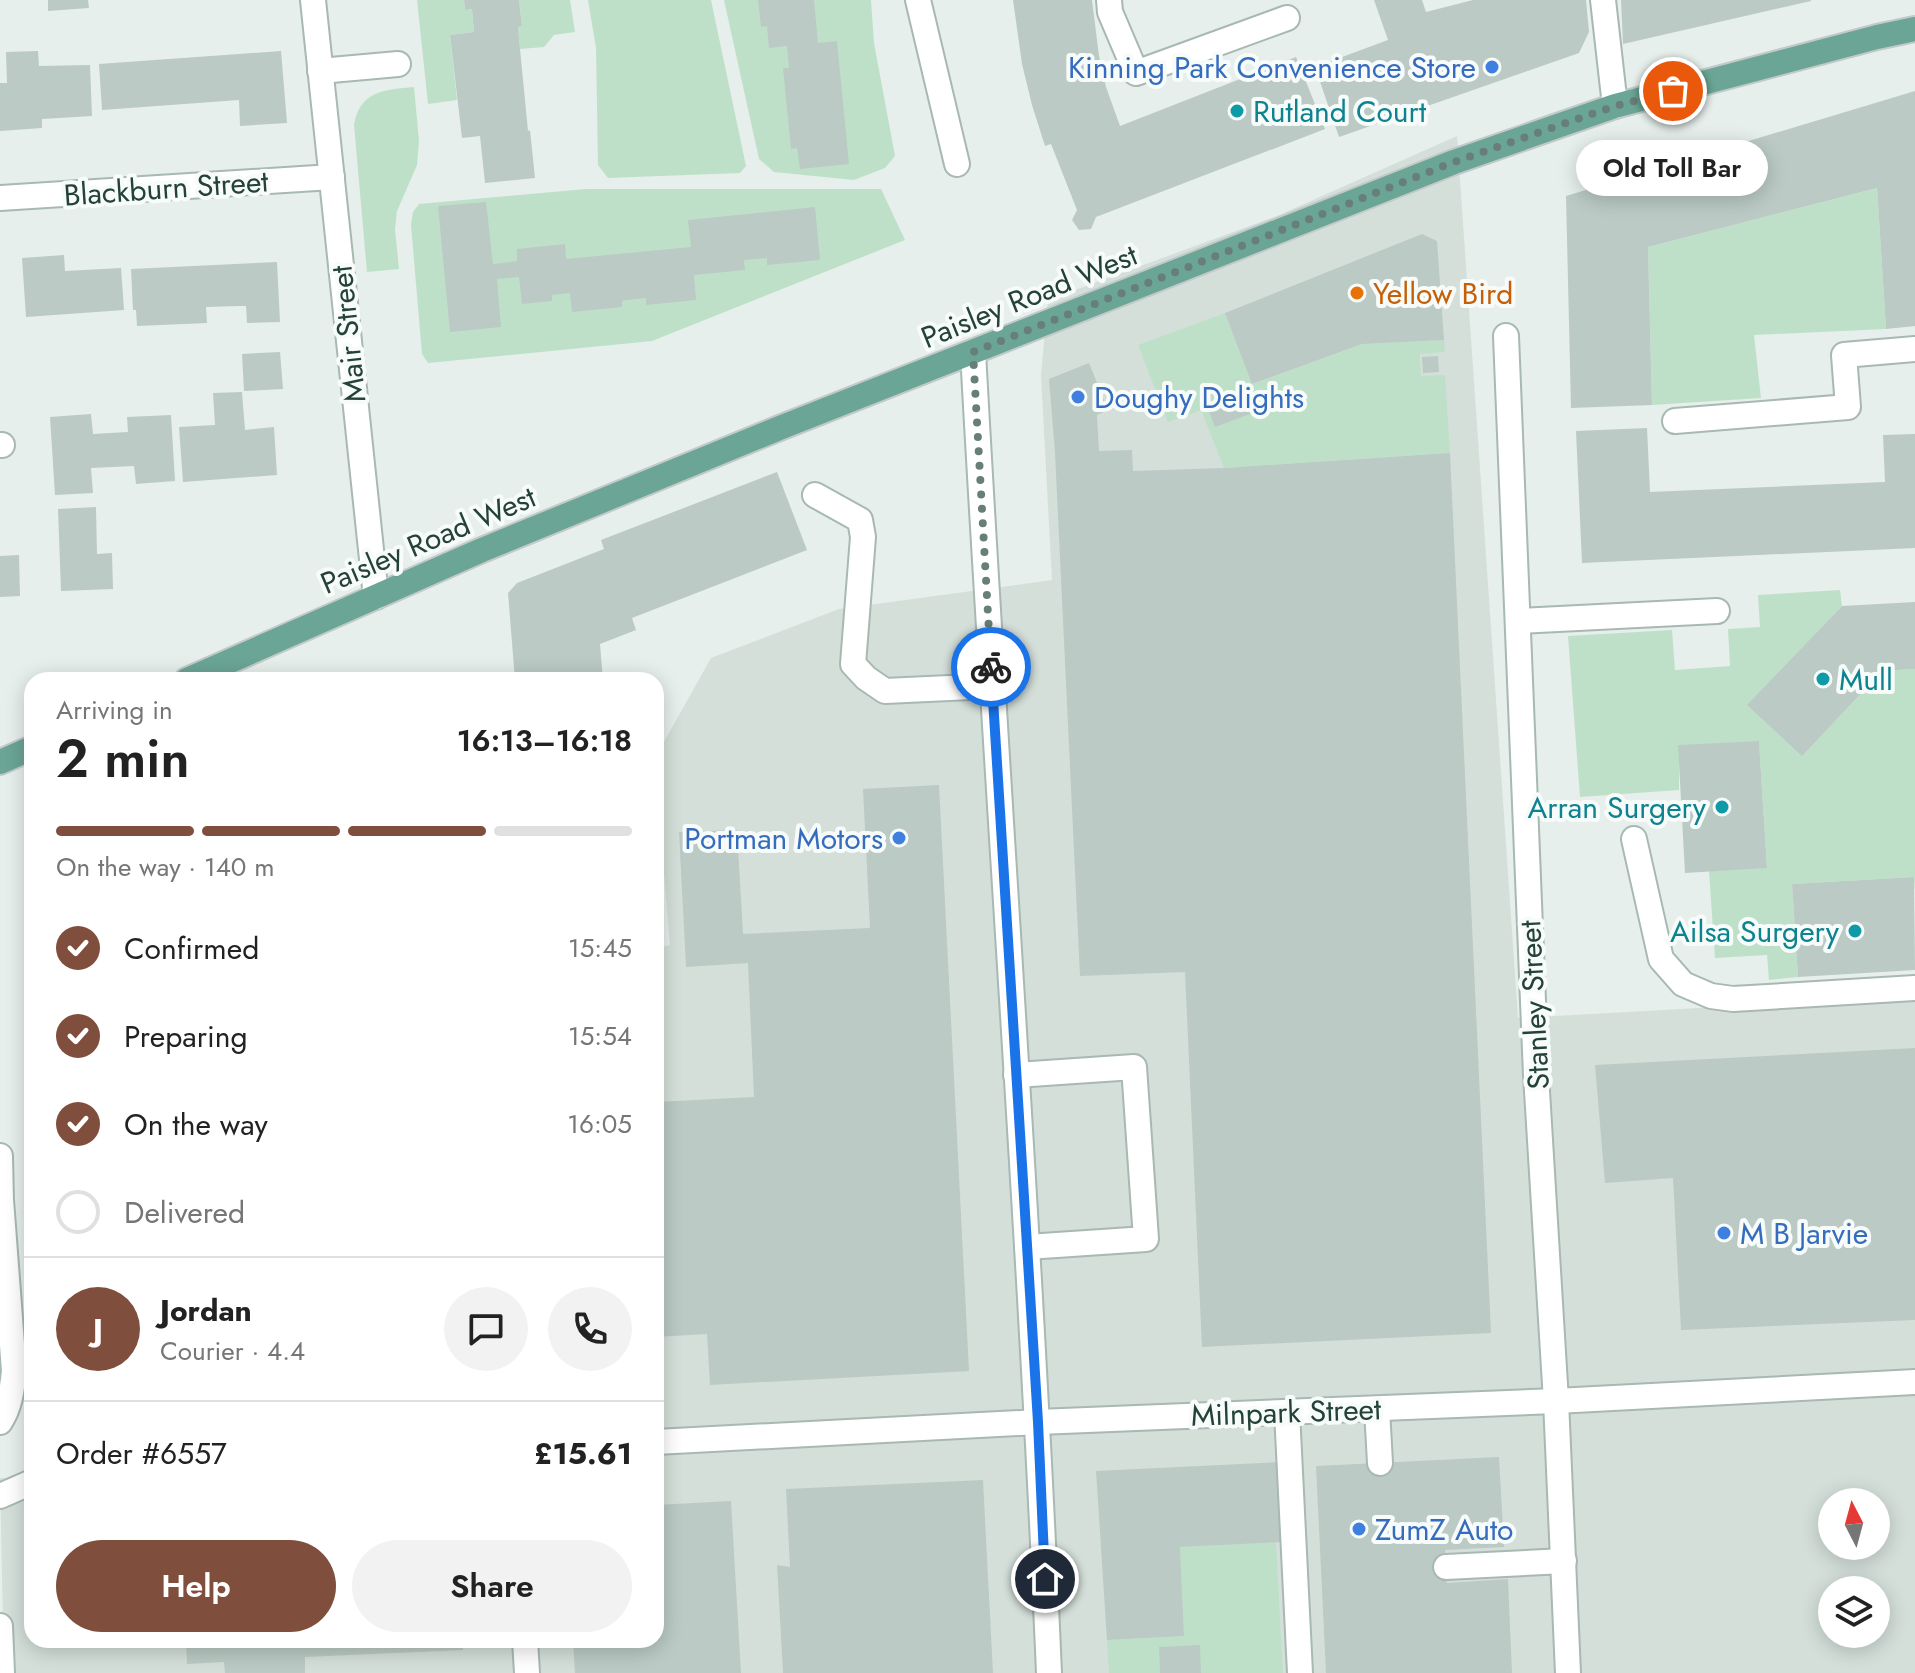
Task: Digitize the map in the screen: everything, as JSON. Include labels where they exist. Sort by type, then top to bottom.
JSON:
[{"type":"main road","name":"Paisley Road West","points":[[205,672],[482,550],[1440,168],[1615,106],[1915,29]]},
{"type":"main road","points":[[0,762],[24,752]]},
{"type":"street","name":"Mair Street","points":[[313,0],[376,597]]},
{"type":"street","points":[[918,0],[957,164]]},
{"type":"street","points":[[1109,0],[1110,12],[1136,73],[1287,18]]},
{"type":"street","points":[[1603,0],[1615,106]]},
{"type":"street","points":[[320,71],[398,64]]},
{"type":"street","name":"Blackburn Street","points":[[0,198],[332,177]]},
{"type":"street","name":"Stanley Street","points":[[1506,336],[1536,1075],[1556,1401],[1568,1673]]},
{"type":"street","points":[[1675,421],[1848,407],[1844,355],[1915,349]]},
{"type":"street","points":[[973,352],[1038,1422],[1049,1673]]},
{"type":"street","points":[[815,495],[860,520],[863,537],[853,664],[885,691],[992,686]]},
{"type":"street","points":[[1518,621],[1717,611]]},
{"type":"street","points":[[1634,839],[1661,959],[1683,984],[1711,996],[1733,999],[1915,988]]},
{"type":"street","points":[[1016,1075],[1134,1067],[1146,1239],[1027,1247]]},
{"type":"street","points":[[0,1156],[14,1371],[12,1393],[0,1422]]},
{"type":"street","name":"Milnpark Street","points":[[664,1442],[1915,1382]]},
{"type":"street","points":[[1377,1409],[1380,1463]]},
{"type":"street","points":[[1287,1412],[1300,1673]]},
{"type":"street","points":[[0,1496],[24,1486]]},
{"type":"street","points":[[1446,1567],[1564,1561]]},
{"type":"street","points":[[0,1626],[2,1673]]},
{"type":"street","points":[[525,1648],[527,1673]]},
{"type":"shaded area","points":[[1457,136],[1518,1018],[1915,996],[1915,1673],[4,1673],[0,1478],[24,1479],[24,1648],[664,1648],[664,947],[670,945],[664,873],[664,742],[711,658],[839,609],[1052,580],[1041,375],[1048,300],[1277,216]]},
{"type":"green space","points":[[417,0],[464,0],[465,10],[472,9],[474,32],[450,35],[457,100],[428,104]]},
{"type":"green space","points":[[519,0],[570,0],[575,32],[554,35],[544,47],[520,49],[518,27],[522,26]]},
{"type":"green space","points":[[588,0],[711,0],[746,166],[740,173],[608,178],[598,165],[596,48]]},
{"type":"green space","points":[[724,0],[871,0],[874,43],[895,156],[885,168],[854,180],[774,172],[759,159]]},
{"type":"green space","points":[[414,87],[419,141],[417,165],[397,211],[395,229],[399,269],[367,272],[354,125],[357,113],[375,94]]},
{"type":"green space","points":[[1877,188],[1886,329],[1754,335],[1761,398],[1652,405],[1648,247]]},
{"type":"green space","points":[[586,189],[881,189],[905,240],[652,341],[428,363],[422,354],[411,225],[413,212],[419,204]]},
{"type":"green space","points":[[1225,313],[1253,384],[1362,344],[1444,340],[1445,352],[1420,354],[1421,376],[1445,375],[1450,453],[1224,468],[1201,410],[1168,422],[1138,345]]},
{"type":"green space","points":[[1840,590],[1842,606],[1748,705],[1802,755],[1882,671],[1915,669],[1915,893],[1914,877],[1792,884],[1798,977],[1769,980],[1767,955],[1715,958],[1709,871],[1767,867],[1759,742],[1679,746],[1679,790],[1580,797],[1568,636],[1672,630],[1675,670],[1730,666],[1728,629],[1760,627],[1758,595]]},
{"type":"green space","points":[[1276,1542],[1283,1673],[1109,1673],[1107,1640],[1184,1636],[1180,1547]]},
{"type":"building","points":[[48,0],[88,0],[89,8],[48,11]]},
{"type":"building","points":[[464,0],[519,0],[522,26],[518,27],[535,178],[485,183],[480,136],[462,138],[450,35],[474,32],[472,9],[465,10]]},
{"type":"building","points":[[758,0],[814,0],[818,43],[837,41],[849,164],[800,169],[797,148],[791,149],[783,68],[789,68],[787,46],[769,48],[767,26],[761,27]]},
{"type":"building","name":"Rutland Court","points":[[1013,0],[1092,0],[1099,56],[1120,126],[1296,57],[1325,129],[1096,217],[1091,229],[1079,230],[1072,220],[1077,210],[1051,144],[1045,146],[1032,105],[1022,64]]},
{"type":"building","points":[[1374,0],[1422,0],[1426,12],[1473,0],[1586,0],[1589,32],[1579,53],[1339,137],[1315,67],[1388,40]]},
{"type":"building","points":[[1621,0],[1811,0],[1811,1],[1623,44]]},
{"type":"building","points":[[38,51],[39,66],[90,65],[92,116],[42,119],[42,128],[0,131],[0,83],[7,83],[6,52]]},
{"type":"building","points":[[281,51],[287,123],[240,126],[239,100],[102,110],[99,64]]},
{"type":"building","points":[[1915,91],[1915,326],[1886,329],[1877,188],[1648,247],[1652,405],[1571,408],[1566,196]]},
{"type":"building","points":[[486,202],[493,264],[517,261],[517,249],[565,244],[566,259],[691,247],[688,220],[815,207],[820,260],[767,265],[767,258],[744,260],[745,270],[694,275],[696,300],[646,305],[646,298],[622,301],[622,307],[572,312],[570,293],[552,295],[552,301],[522,304],[519,277],[497,279],[501,327],[450,332],[438,206]]},
{"type":"building","points":[[1422,234],[1437,241],[1444,340],[1362,344],[1252,384],[1225,313]]},
{"type":"building","points":[[64,255],[65,271],[121,268],[124,310],[26,317],[22,258]]},
{"type":"building","points":[[277,262],[280,322],[247,323],[246,306],[240,306],[206,307],[207,323],[137,326],[131,269]]},
{"type":"building","points":[[280,352],[283,389],[244,391],[242,354]]},
{"type":"building","points":[[1438,356],[1439,372],[1423,373],[1422,357]]},
{"type":"building","points":[[1089,363],[1108,410],[1097,415],[1099,451],[1132,450],[1133,471],[1450,453],[1491,1333],[1202,1347],[1185,972],[1080,976],[1049,379]]},
{"type":"building","points":[[1250,390],[1258,411],[1215,427],[1207,406]]},
{"type":"building","points":[[242,392],[245,430],[274,427],[277,475],[183,482],[179,427],[215,425],[213,393]]},
{"type":"building","points":[[91,414],[93,434],[128,432],[127,417],[171,415],[175,481],[136,484],[134,466],[91,468],[93,493],[55,495],[50,417]]},
{"type":"building","points":[[1647,428],[1650,492],[1885,482],[1883,435],[1915,434],[1915,548],[1582,563],[1576,431]]},
{"type":"building","points":[[777,472],[807,550],[632,618],[636,630],[600,644],[602,672],[514,672],[508,593],[517,583],[604,549],[601,540]]},
{"type":"building","points":[[96,507],[97,554],[112,553],[113,589],[61,591],[58,509]]},
{"type":"building","points":[[19,555],[20,596],[0,597],[0,556]]},
{"type":"building","name":"Mull","points":[[1915,602],[1915,669],[1882,671],[1802,756],[1747,705],[1842,606]]},
{"type":"building","name":"Arran Surgery","points":[[1759,741],[1767,868],[1685,873],[1678,745]]},
{"type":"building","points":[[939,785],[969,1371],[710,1385],[707,1334],[664,1337],[664,1102],[754,1097],[748,963],[686,967],[679,832],[737,830],[743,934],[870,928],[863,789]]},
{"type":"building","name":"Ailsa Surgery","points":[[1914,877],[1915,970],[1798,977],[1792,884]]},
{"type":"building","points":[[1915,1048],[1915,1320],[1681,1330],[1673,1178],[1605,1183],[1595,1065]]},
{"type":"building","points":[[1499,1457],[1504,1547],[1445,1550],[1447,1583],[1508,1579],[1512,1673],[1326,1673],[1316,1466]]},
{"type":"building","points":[[1280,1462],[1282,1542],[1180,1547],[1184,1636],[1107,1640],[1096,1471]]},
{"type":"building","points":[[983,1480],[993,1673],[783,1673],[777,1565],[790,1567],[786,1489]]},
{"type":"building","points":[[731,1501],[741,1673],[575,1673],[573,1648],[664,1648],[664,1505]]},
{"type":"building","points":[[1200,1645],[1201,1673],[1160,1673],[1159,1647]]},
{"type":"building","points":[[186,1648],[463,1648],[305,1657],[305,1673],[225,1673],[224,1662],[187,1664]]},
{"type":"way so far","points":[[991,667],[973,352],[1454,162],[1615,106],[1673,91]]},
{"type":"place","name":"Kinning Park Convenience Store","points":[[1492,67]]},
{"type":"place","name":"Old Toll Bar","points":[[1673,91]]},
{"type":"place","name":"Rutland Court","points":[[1237,111]]},
{"type":"place","name":"Yellow Bird","points":[[1357,293]]},
{"type":"place","name":"Doughy Delights","points":[[1078,397]]},
{"type":"place","name":"Mull","points":[[1823,679]]},
{"type":"place","name":"Arran Surgery","points":[[1722,807]]},
{"type":"place","name":"Portman Motors","points":[[899,838]]},
{"type":"place","name":"Ailsa Surgery","points":[[1855,931]]},
{"type":"place","name":"M B Jarvie","points":[[1724,1233]]},
{"type":"place","name":"ZumZ Auto","points":[[1359,1529]]},
{"type":"route","points":[[991,667],[1045,1579]]}]
